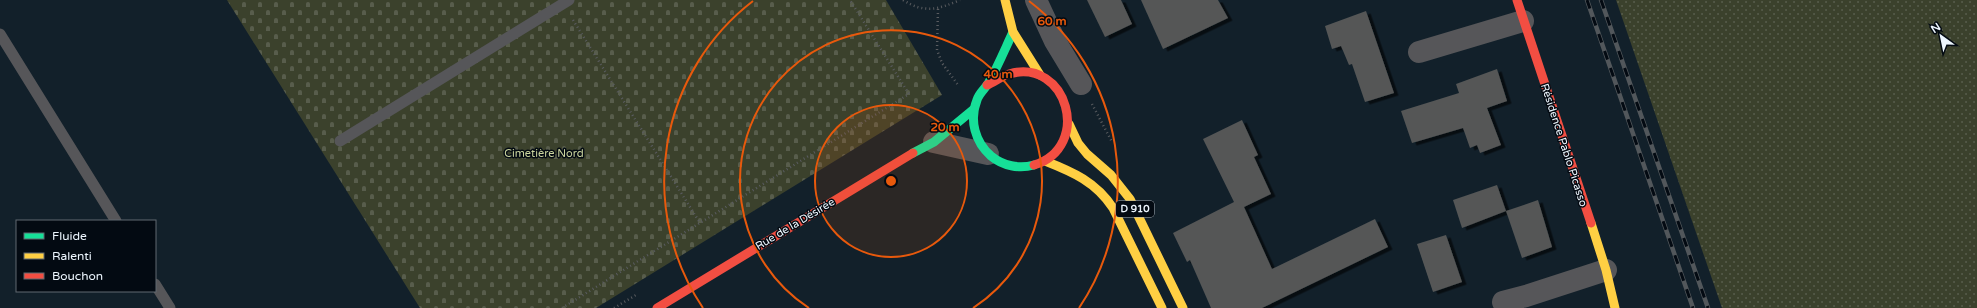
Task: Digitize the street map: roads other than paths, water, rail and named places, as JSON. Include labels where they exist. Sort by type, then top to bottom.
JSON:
[{"type":"main road","points":[[1005,0],[1013,32],[1040,75]]},
{"type":"main road","name":"Résidence Pablo Picasso","points":[[1516,0],[1606,270],[1615,308]]},
{"type":"main road","points":[[987,85],[999,77],[1012,72],[1026,71],[1040,75],[1049,80],[1062,95],[1069,114],[1069,124],[1061,144],[1054,154],[1045,161],[1025,167],[1015,167],[996,160],[988,154],[976,138],[973,118],[977,100],[987,85],[1013,32]]},
{"type":"main road","name":"Rue de la Désirée","points":[[657,308],[912,152],[934,142],[974,109]]},
{"type":"main road","name":"D 910","points":[[1069,124],[1078,142],[1087,154],[1111,175],[1130,200],[1183,308]]},
{"type":"main road","name":"D 910","points":[[1045,161],[1083,176],[1104,194],[1113,208],[1162,308]]},
{"type":"street","points":[[1036,0],[1055,41],[1082,84]]},
{"type":"street","points":[[1419,52],[1523,21]]},
{"type":"street","points":[[934,142],[988,154]]},
{"type":"street","points":[[1503,302],[1606,270]]},
{"type":"lane","points":[[340,141],[566,2]]},
{"type":"lane","points":[[0,34],[115,220]]},
{"type":"lane","points":[[156,286],[170,308]]},
{"type":"railway","points":[[1587,0],[1693,308]]},
{"type":"railway","points":[[1601,0],[1708,308]]},
{"type":"park label","name":"Cimetière Nord","points":[[544,153]]}]
